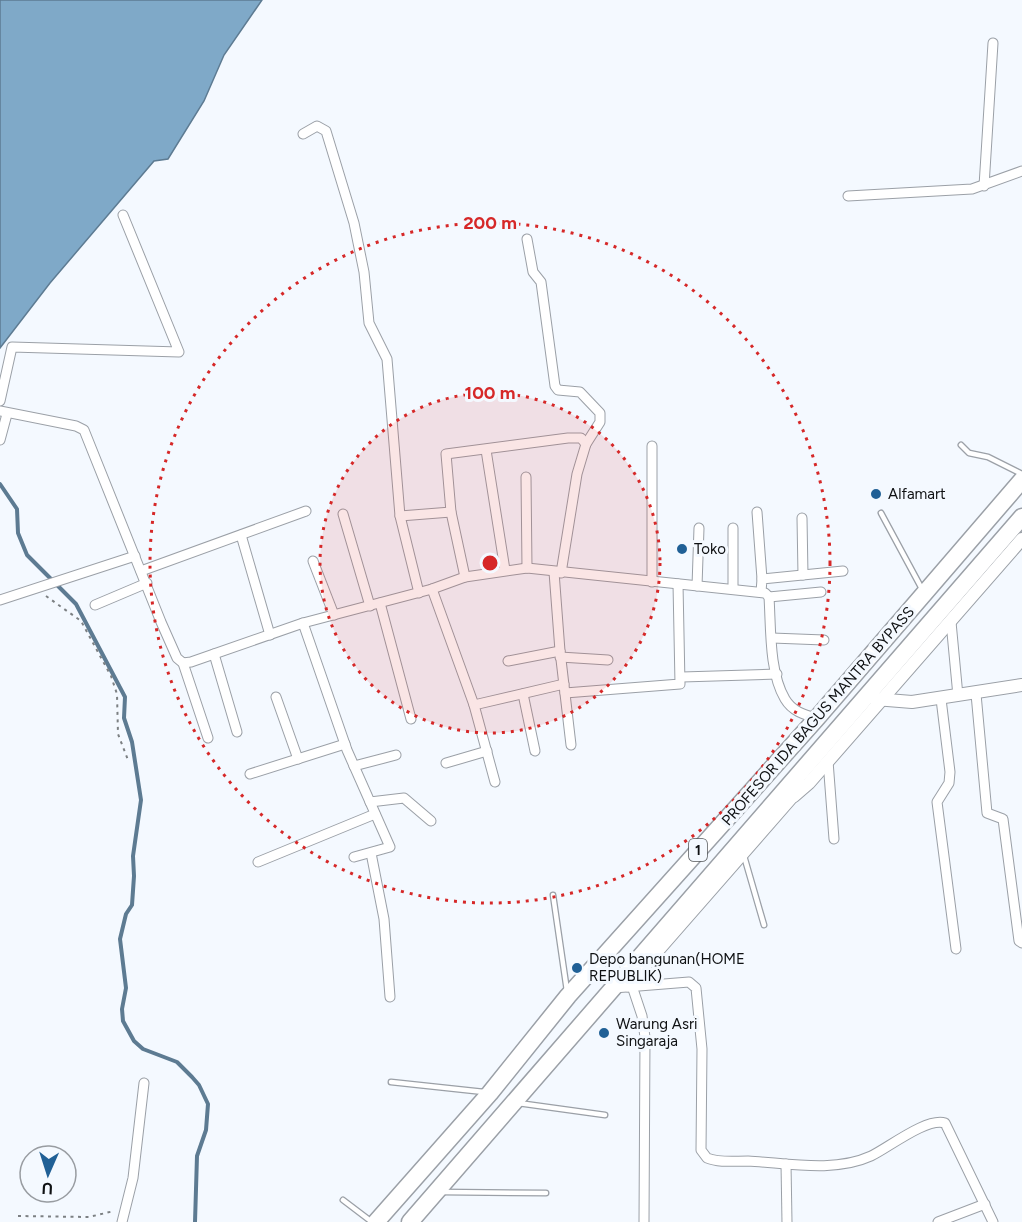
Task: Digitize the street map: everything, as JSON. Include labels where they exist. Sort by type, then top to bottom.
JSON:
[{"type":"highway","name":"PROFESOR IDA BAGUS MANTRA BYPASS","points":[[374,1222],[490,1093],[568,996],[817,718],[1022,480]]},
{"type":"highway","name":"PROFESOR IDA BAGUS MANTRA BYPASS","points":[[410,1222],[610,988],[847,717],[874,698],[1022,517]]},
{"type":"highway","points":[[829,704],[847,717]]},
{"type":"street","points":[[984,186],[993,43]]},
{"type":"street","points":[[303,134],[317,126],[326,131],[354,223],[364,272],[369,323],[387,359],[400,516],[419,592]]},
{"type":"street","points":[[848,196],[915,194],[984,186],[1022,171]]},
{"type":"street","points":[[0,401],[12,347],[180,352],[123,215]]},
{"type":"street","points":[[527,238],[533,272],[541,282],[555,386],[558,390],[580,392],[600,413],[600,422],[586,444],[572,497],[558,572],[560,654],[571,745]]},
{"type":"street","points":[[0,440],[4,412],[76,426],[84,430],[173,649],[183,663],[208,738]]},
{"type":"street","points":[[465,578],[451,512],[446,454],[568,438],[581,438],[586,444]]},
{"type":"street","points":[[652,446],[652,582]]},
{"type":"street","points":[[486,450],[505,570]]},
{"type":"street","points":[[526,477],[527,568]]},
{"type":"street","points":[[141,571],[306,511]]},
{"type":"street","points":[[400,516],[451,512]]},
{"type":"street","points":[[757,512],[762,579],[777,674],[786,702],[795,710],[817,718]]},
{"type":"street","points":[[343,514],[370,606]]},
{"type":"street","points":[[802,518],[803,575]]},
{"type":"street","points":[[697,586],[699,528]]},
{"type":"street","points":[[733,528],[734,589]]},
{"type":"street","points":[[241,535],[270,635]]},
{"type":"street","points":[[630,987],[794,796],[828,761],[874,698],[951,622],[1022,539]]},
{"type":"street","points":[[0,600],[135,556]]},
{"type":"street","points":[[313,561],[334,615]]},
{"type":"street","points":[[183,663],[303,623],[465,578],[505,570],[527,568],[734,589],[765,595],[821,592]]},
{"type":"street","points":[[762,579],[843,571]]},
{"type":"street","points":[[95,605],[147,583]]},
{"type":"street","points":[[474,705],[523,694],[565,689],[679,685],[681,677],[678,584]]},
{"type":"street","points":[[432,589],[474,705],[495,782]]},
{"type":"street","points":[[380,603],[411,719]]},
{"type":"street","points":[[951,622],[958,696]]},
{"type":"street","points":[[303,623],[345,744],[390,847],[354,857]]},
{"type":"street","points":[[772,638],[824,639]]},
{"type":"street","points":[[214,654],[237,732]]},
{"type":"street","points":[[508,661],[560,654],[608,660]]},
{"type":"street","points":[[681,677],[777,674]]},
{"type":"street","points":[[874,698],[941,699],[1022,685]]},
{"type":"street","points":[[523,694],[535,752]]},
{"type":"street","points":[[976,694],[987,813],[1003,819],[1019,941],[1022,943]]},
{"type":"street","points":[[276,697],[298,759]]},
{"type":"street","points":[[941,699],[950,777],[937,802],[956,949]]},
{"type":"street","points":[[250,774],[345,744]]},
{"type":"street","points":[[446,763],[487,751]]},
{"type":"street","points":[[354,766],[396,755]]},
{"type":"street","points":[[828,761],[834,839]]},
{"type":"street","points":[[770,805],[794,796]]},
{"type":"street","points":[[370,802],[404,798],[431,821]]},
{"type":"street","points":[[258,862],[375,814]]},
{"type":"street","points":[[371,853],[384,919],[390,997]]},
{"type":"street","points":[[610,988],[688,982],[696,988],[702,1049],[703,1154],[714,1161],[786,1164],[852,1163],[872,1156],[926,1126],[945,1123],[993,1222]]},
{"type":"street","points":[[630,987],[642,1016],[645,1037],[644,1222]]},
{"type":"street","points":[[122,1222],[133,1178],[144,1083]]},
{"type":"street","points":[[786,1164],[787,1222]]},
{"type":"street","points":[[938,1222],[985,1204]]},
{"type":"lane","points":[[962,445],[969,453],[988,457],[1022,474]]},
{"type":"lane","points":[[881,513],[925,594]]},
{"type":"lane","points":[[743,855],[764,925]]},
{"type":"lane","points":[[553,895],[568,996]]},
{"type":"lane","points":[[391,1082],[490,1093]]},
{"type":"lane","points":[[512,1103],[605,1115]]},
{"type":"lane","points":[[434,1192],[546,1193]]},
{"type":"lane","points":[[343,1200],[374,1222]]},
{"type":"path","points":[[40,588],[81,621],[100,656],[117,694],[118,734],[128,760]]},
{"type":"path","points":[[18,1216],[88,1217],[125,1208]]},
{"type":"water","points":[[0,0],[262,0],[224,55],[204,101],[168,159],[154,161],[50,283],[0,348]]},
{"type":"waterway","points":[[0,484],[17,509],[18,533],[27,555],[76,604],[125,697],[124,718],[132,742],[141,800],[133,856],[132,905],[126,914],[120,939],[126,988],[122,1009],[123,1021],[134,1041],[143,1049],[177,1062],[199,1085],[208,1104],[206,1130],[197,1156],[195,1222]]},
{"type":"place","name":"Alfamart","points":[[876,494]]},
{"type":"place","name":"Toko","points":[[682,549]]},
{"type":"place","name":"Depo bangunan(HOME REPUBLIK)","points":[[577,968]]},
{"type":"place","name":"Warung Asri Singaraja","points":[[604,1033]]}]
